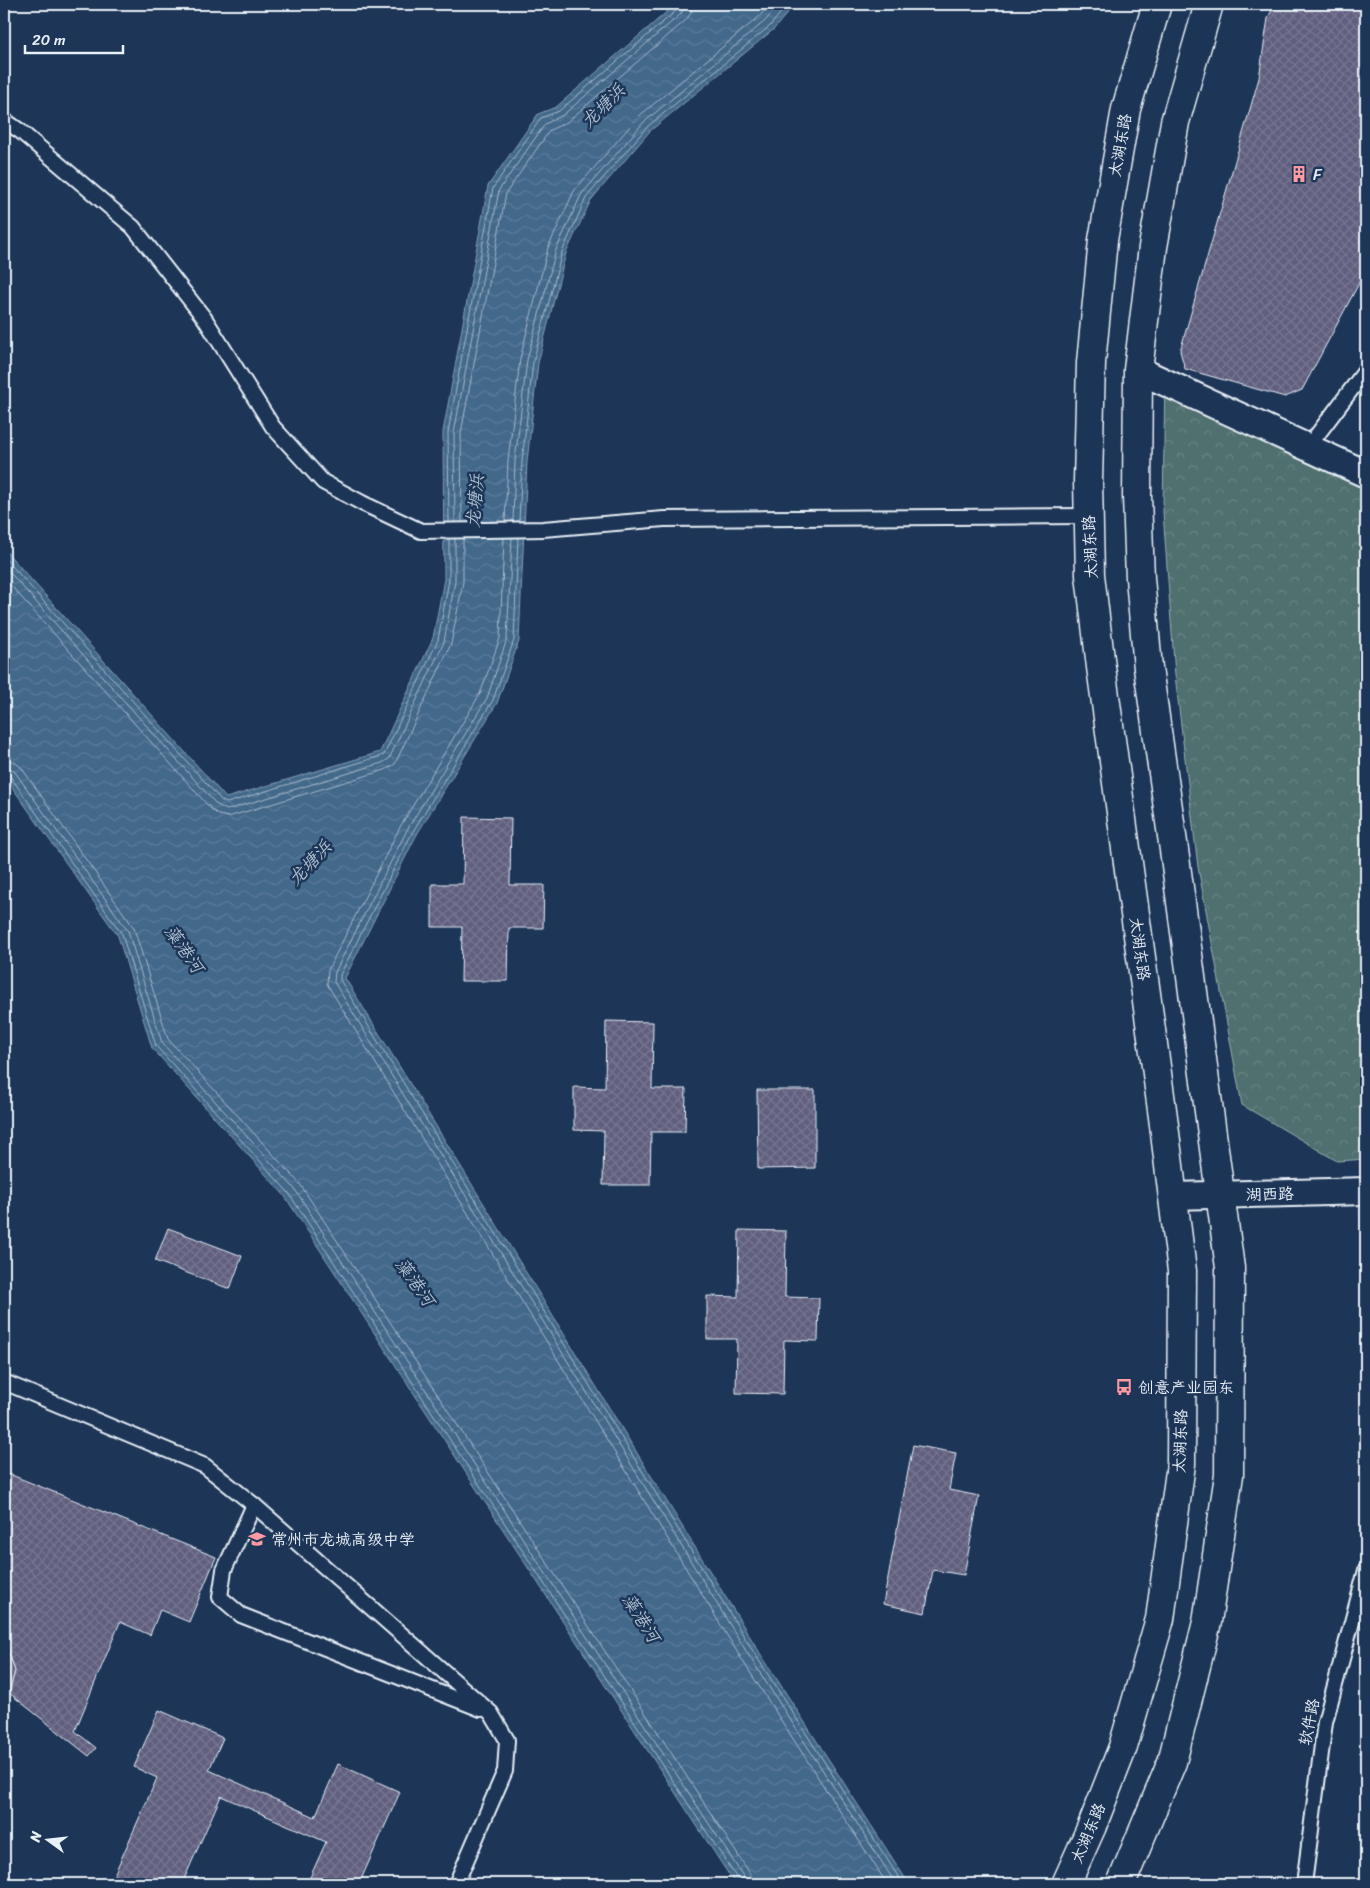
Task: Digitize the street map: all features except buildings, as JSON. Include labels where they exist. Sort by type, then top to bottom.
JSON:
[{"type":"main road","name":"太湖东路","points":[[1066,1884],[1092,1826],[1123,1747],[1160,1619],[1181,1464],[1182,1271],[1101,667],[1090,575],[1088,516],[1091,363],[1103,240],[1126,109],[1157,4]]},
{"type":"main road","points":[[1121,1884],[1172,1762],[1207,1622],[1229,1475],[1230,1268],[1148,668],[1140,578],[1137,496],[1138,370],[1153,247],[1175,122],[1209,4]]},
{"type":"street","points":[[1138,370],[1366,474]]},
{"type":"street","name":"湖西路","points":[[1173,1196],[1366,1192]]},
{"type":"lane","points":[[4,120],[20,131],[133,227],[205,319],[272,427],[323,482],[421,531],[543,529],[664,518],[1088,516]]},
{"type":"lane","points":[[1308,448],[1366,370]]},
{"type":"lane","points":[[4,1382],[206,1466],[254,1504],[491,1713],[507,1740],[505,1771],[456,1884]]},
{"type":"lane","points":[[254,1504],[224,1570],[220,1597],[242,1614],[491,1713]]},
{"type":"lane","name":"软件路","points":[[1304,1884],[1325,1722],[1366,1570]]},
{"type":"green space","points":[[1165,373],[1366,464],[1366,1159],[1337,1161],[1242,1105],[1198,867],[1175,675],[1163,512]]},
{"type":"water","points":[[676,4],[795,4],[774,29],[650,131],[591,200],[566,253],[538,363],[527,462],[519,641],[497,703],[416,836],[345,978],[760,1653],[909,1884],[735,1884],[284,1195],[152,1048],[118,936],[4,776],[4,549],[226,798],[380,752],[433,638],[444,579],[443,432],[488,186],[538,114],[556,107]]},
{"type":"place","name":"F","points":[[1299,174]]},
{"type":"place","name":"创意产业园东","points":[[1124,1387]]},
{"type":"place","name":"常州市龙城高级中学","points":[[257,1539]]},
{"type":"water label","name":"龙塘浜","points":[[603,106]]},
{"type":"water label","name":"龙塘浜","points":[[475,501]]},
{"type":"water label","name":"龙塘浜","points":[[310,863]]},
{"type":"water label","name":"藻港河","points":[[184,949]]},
{"type":"water label","name":"藻港河","points":[[415,1282]]},
{"type":"water label","name":"藻港河","points":[[641,1618]]}]
